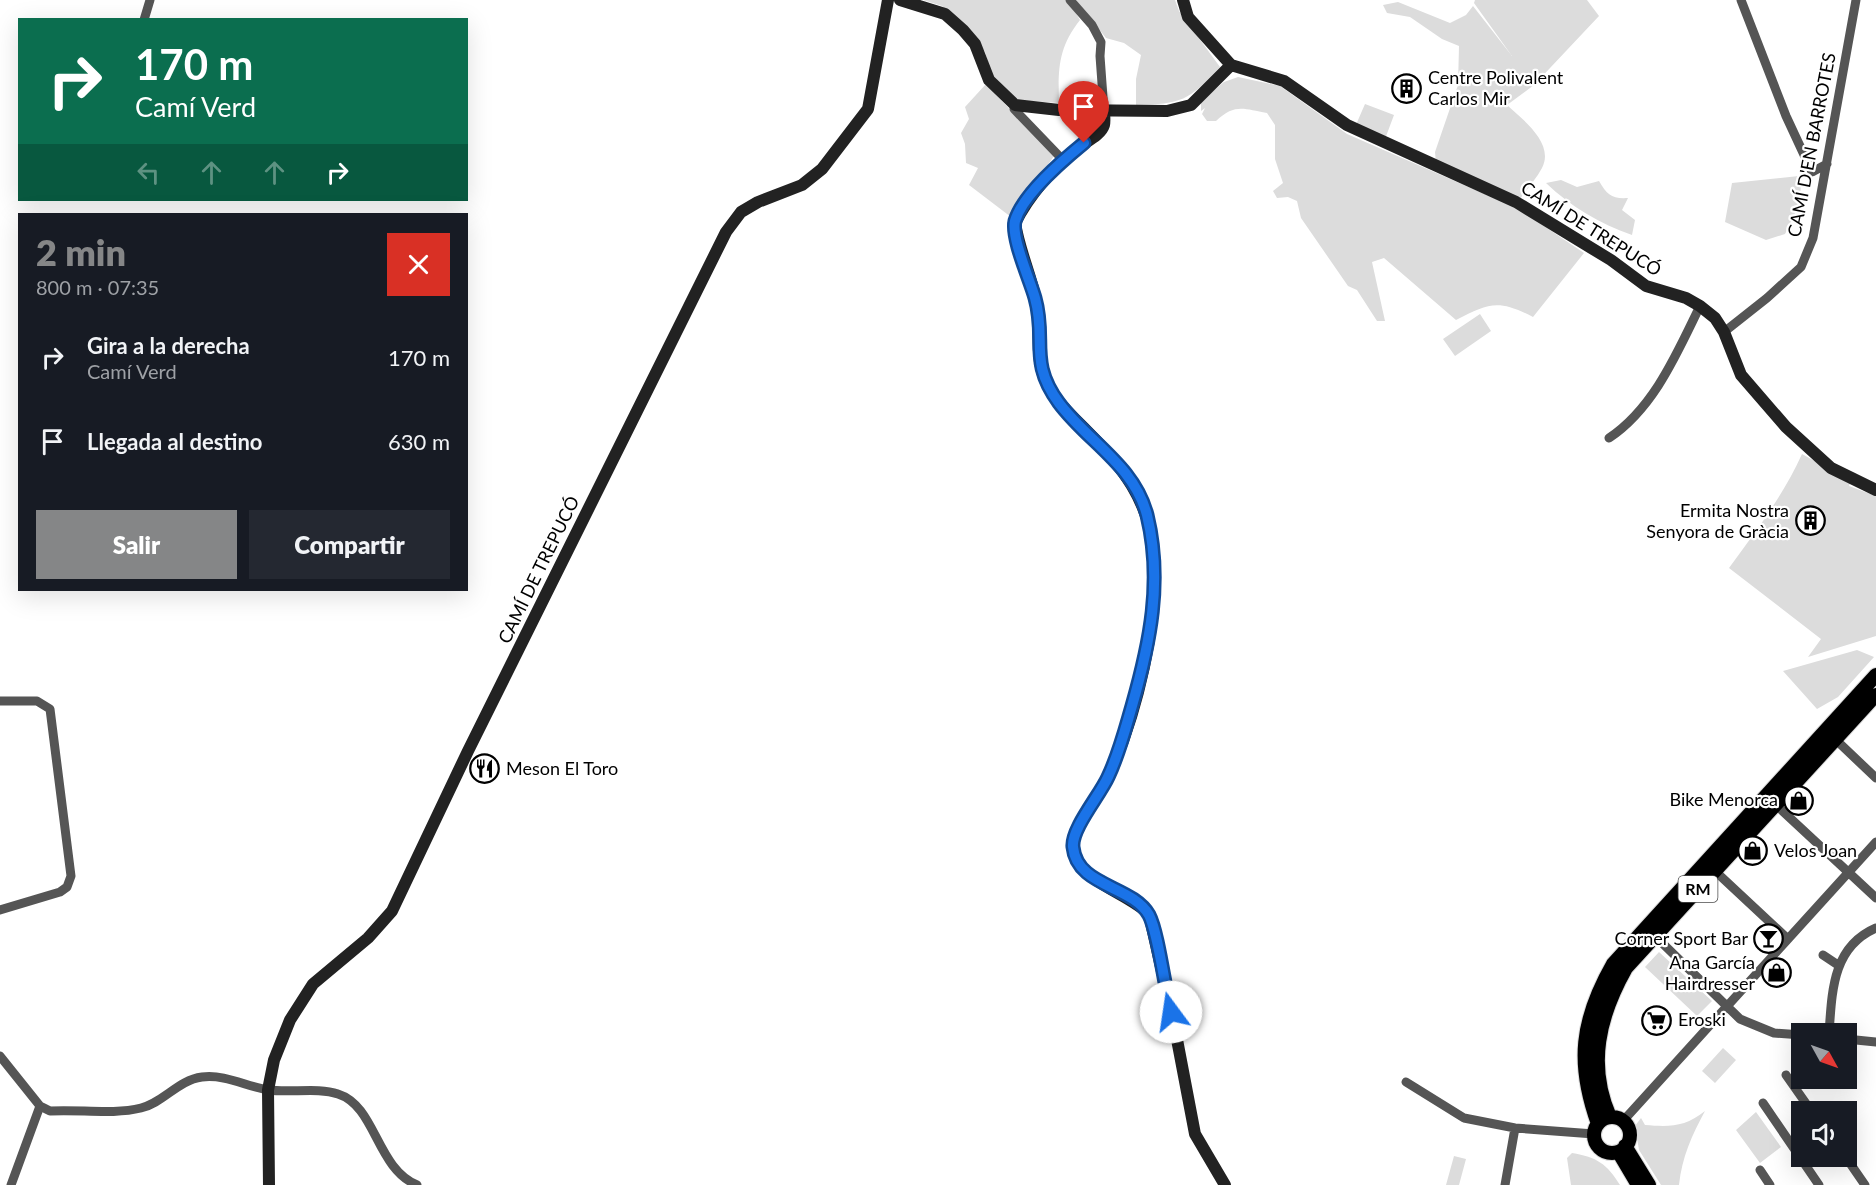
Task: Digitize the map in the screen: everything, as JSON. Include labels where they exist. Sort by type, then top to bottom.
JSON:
[{"type":"main road","name":"RM","points":[[1622,1149],[1630,1133],[1606,1124],[1585,1081],[1583,1050],[1591,1011],[1613,964],[1876,675]]},
{"type":"main road","name":"RM","points":[[1622,1149],[1604,1151],[1595,1141],[1606,1124],[1597,1058],[1601,1025],[1608,1004],[1626,969],[1876,694]]},
{"type":"main road","name":"RM","points":[[1622,1149],[1638,1185]]},
{"type":"main road","name":"RM","points":[[1622,1149],[1649,1185]]},
{"type":"street","points":[[145,18],[150,0]]},
{"type":"street","name":"CAMÍ DE TREPUCÓ","points":[[269,1185],[268,1090],[273,1060],[303,997],[334,965],[368,938],[392,911],[468,751],[726,232],[741,212],[758,202],[801,185],[822,169],[868,109],[888,0]]},
{"type":"street","points":[[900,0],[945,14],[963,30],[975,44],[989,80],[1015,105],[1104,111],[1167,111],[1191,105],[1231,65],[1188,17],[1183,0]]},
{"type":"street","points":[[1070,0],[1087,18],[1101,42],[1104,125],[1098,134],[1063,160],[1025,203],[1015,223],[1017,240],[1036,302],[1039,358],[1046,384],[1060,405],[1117,461],[1133,483],[1146,513],[1154,553],[1151,632],[1116,761],[1103,788],[1079,827],[1072,845],[1075,858],[1097,881],[1136,902],[1149,914],[1195,1134],[1225,1185]]},
{"type":"street","points":[[1741,0],[1786,116],[1812,172],[1827,164]]},
{"type":"street","name":"CAMÍ D'EN BARROTES","points":[[1724,332],[1801,267],[1813,238],[1856,0]]},
{"type":"street","name":"CAMÍ DE TREPUCÓ","points":[[1231,65],[1284,81],[1347,125],[1516,202],[1611,260],[1646,286],[1686,298],[1700,306],[1715,318],[1724,332],[1742,375],[1786,427],[1831,468],[1876,490]]},
{"type":"street","points":[[1015,105],[1014,109],[1063,160]]},
{"type":"street","points":[[1609,438],[1621,430],[1645,404],[1667,372],[1700,306]]},
{"type":"street","points":[[0,701],[37,700],[50,709],[71,876],[67,886],[60,892],[0,910]]},
{"type":"street","points":[[1835,740],[1876,778]]},
{"type":"street","points":[[1775,804],[1876,898]]},
{"type":"street","points":[[1406,1082],[1464,1118],[1515,1128],[1606,1124],[1727,1006],[1876,842]]},
{"type":"street","points":[[1715,871],[1788,939]]},
{"type":"street","points":[[1830,1023],[1838,965],[1860,936],[1876,928]]},
{"type":"street","points":[[1655,936],[1740,1019],[1774,1033],[1791,1034]]},
{"type":"street","points":[[1823,955],[1838,965]]},
{"type":"street","points":[[1857,1040],[1876,1042]]},
{"type":"street","points":[[0,1056],[40,1106],[50,1111],[143,1108],[180,1084],[202,1077],[236,1080],[268,1090],[338,1094],[350,1101],[361,1112],[387,1159],[404,1179],[417,1185]]},
{"type":"street","points":[[1786,1075],[1804,1101]]},
{"type":"street","points":[[1763,1103],[1819,1185]]},
{"type":"street","points":[[11,1185],[40,1106]]},
{"type":"street","points":[[1504,1185],[1515,1128]]},
{"type":"street","points":[[1853,1167],[1865,1185]]},
{"type":"street","points":[[1760,1170],[1770,1185]]},
{"type":"shaded area","points":[[923,0],[1068,0],[1080,20],[1063,50],[1059,103],[1016,100],[992,75],[985,52],[970,30],[942,6]]},
{"type":"shaded area","points":[[1076,0],[1175,0],[1179,11],[1220,67],[1200,87],[1183,98],[1174,102],[1136,105],[1136,79],[1141,55],[1124,43],[1106,38]]},
{"type":"shaded area","points":[[1475,0],[1587,0],[1599,16],[1534,85],[1507,105],[1535,132],[1544,150],[1545,159],[1542,168],[1520,199],[1436,163],[1435,152],[1458,85],[1459,46],[1442,39],[1410,17],[1387,13],[1383,5],[1398,2],[1450,23],[1466,15],[1473,6],[1512,56],[1474,3]]},
{"type":"shaded area","points":[[1238,77],[1280,86],[1347,134],[1519,209],[1584,253],[1533,317],[1511,307],[1494,305],[1456,320],[1384,258],[1372,262],[1385,321],[1377,321],[1357,290],[1348,286],[1301,218],[1297,201],[1288,197],[1277,198],[1273,191],[1283,183],[1275,159],[1275,125],[1267,113],[1240,109],[1223,115],[1216,121],[1207,121],[1202,114],[1205,108],[1201,111],[1201,101],[1224,82]]},
{"type":"shaded area","points":[[986,84],[1054,156],[1011,217],[969,185],[978,168],[966,163],[965,144],[961,133],[969,119],[965,107]]},
{"type":"shaded area","points":[[1365,104],[1394,115],[1385,139],[1355,127]]},
{"type":"shaded area","points":[[1799,176],[1800,198],[1785,234],[1766,240],[1725,222],[1732,183]]},
{"type":"shaded area","points":[[1561,180],[1577,187],[1599,181],[1610,195],[1628,198],[1622,210],[1635,220],[1632,235],[1586,213],[1546,183]]},
{"type":"shaded area","points":[[1480,314],[1491,331],[1455,356],[1443,339]]},
{"type":"shaded area","points":[[1802,454],[1851,481],[1849,486],[1876,496],[1876,636],[1808,657],[1821,639],[1729,568],[1778,499]]},
{"type":"shaded area","points":[[1857,650],[1874,657],[1838,697],[1817,709],[1783,671]]},
{"type":"shaded area","points":[[1659,952],[1712,1001],[1697,1016],[1645,967]]},
{"type":"shaded area","points":[[1723,1048],[1736,1060],[1715,1083],[1702,1071]]},
{"type":"shaded area","points":[[1705,1111],[1688,1146],[1679,1185],[1661,1185],[1639,1150],[1635,1126],[1641,1118],[1645,1125],[1677,1125]]},
{"type":"shaded area","points":[[1756,1112],[1781,1147],[1760,1163],[1736,1130]]},
{"type":"shaded area","points":[[1572,1153],[1595,1159],[1611,1172],[1620,1185],[1571,1185],[1567,1158]]},
{"type":"shaded area","points":[[1454,1156],[1466,1159],[1459,1185],[1446,1185]]},
{"type":"place","name":"Centre Polivalent Carlos Mir","points":[[1407,88]]},
{"type":"place","name":"Ermita Nostra Senyora de Gràcia","points":[[1810,521]]},
{"type":"place","name":"Meson El Toro","points":[[485,769]]},
{"type":"place","name":"Bike Menorca","points":[[1799,800]]},
{"type":"place","name":"Velos Joan","points":[[1753,851]]},
{"type":"place","name":"Corner Sport Bar","points":[[1769,939]]},
{"type":"place","name":"Ana García Hairdresser","points":[[1776,973]]},
{"type":"place","name":"Eroski","points":[[1657,1020]]},
{"type":"route","points":[[1084,143],[1063,160],[1025,203],[1015,223],[1017,240],[1036,302],[1039,358],[1046,384],[1060,405],[1117,461],[1133,483],[1146,513],[1154,553],[1155,601],[1144,666],[1116,761],[1103,788],[1079,827],[1072,845],[1075,858],[1097,881],[1136,902],[1149,914],[1171,1012]]}]
